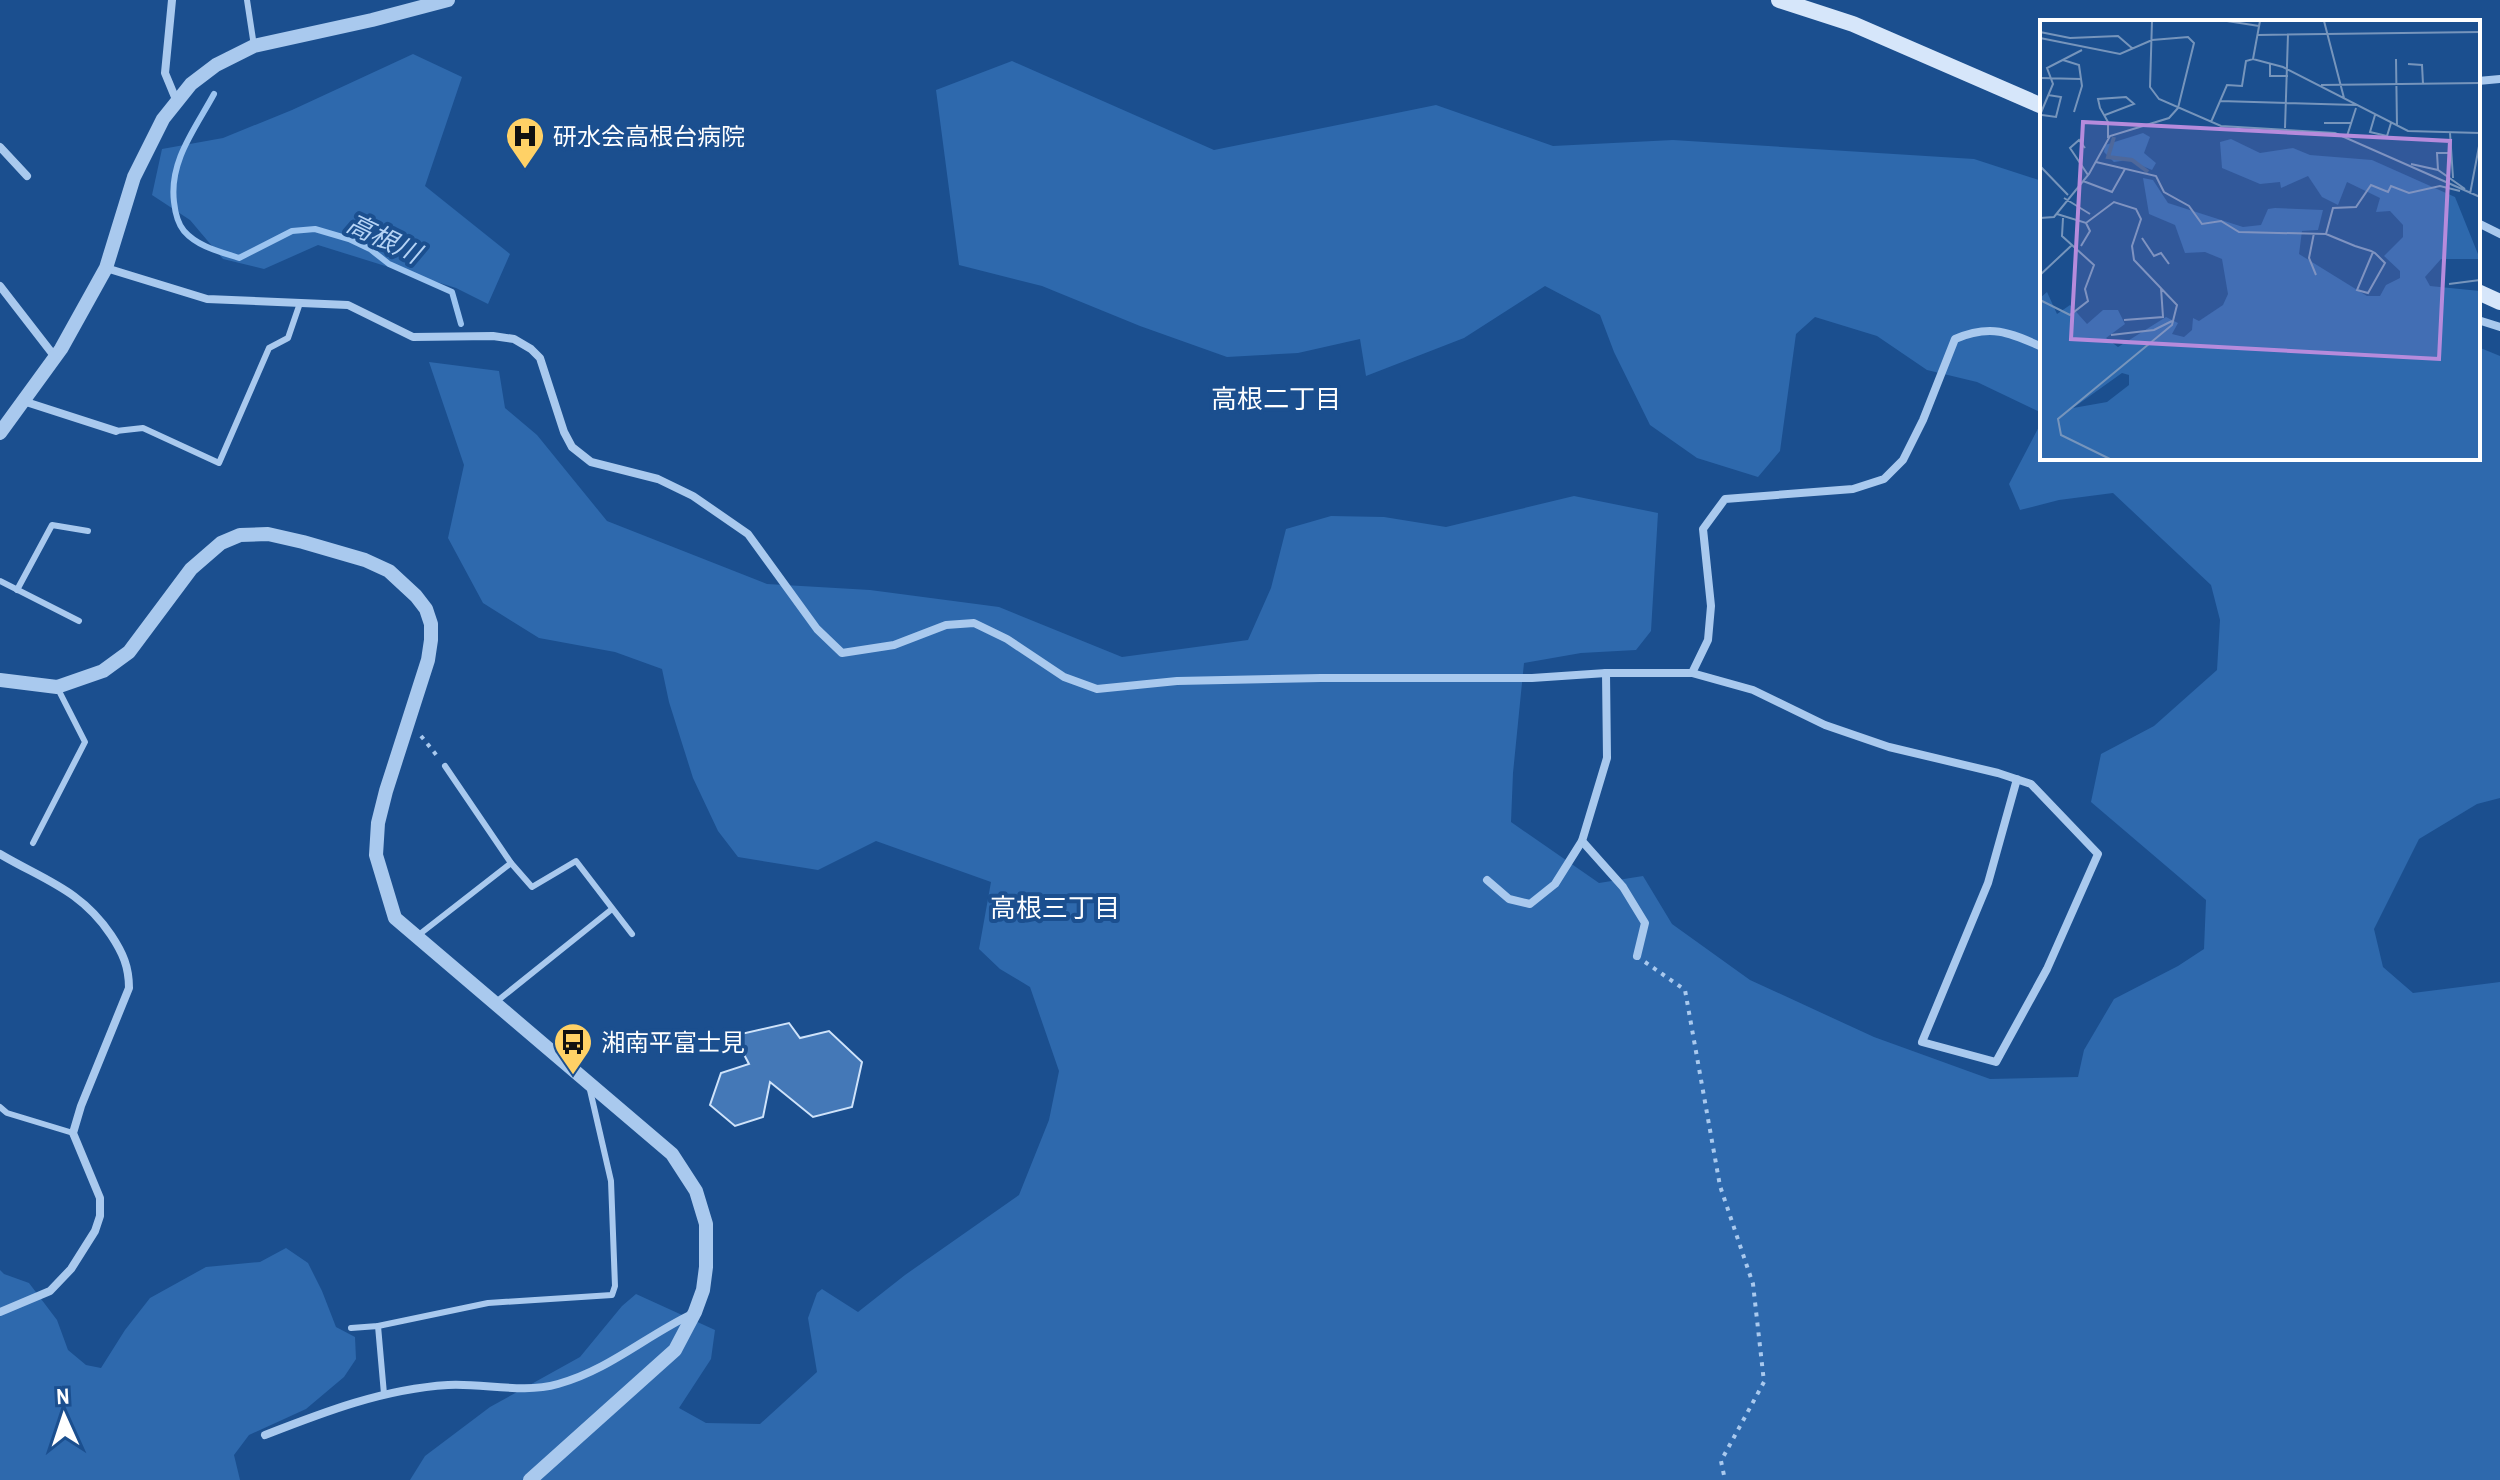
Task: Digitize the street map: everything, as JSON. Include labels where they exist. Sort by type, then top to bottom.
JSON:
[{"type":"main road","points":[[1779,0],[1798,2],[1853,24],[2040,105]]},
{"type":"main road","points":[[2480,293],[2500,302]]},
{"type":"street","points":[[172,0],[165,73],[177,102]]},
{"type":"street","points":[[0,433],[55,357],[106,268],[134,177],[163,119],[191,84],[216,65],[254,46],[448,0]]},
{"type":"street","points":[[2480,81],[2500,79]]},
{"type":"street","points":[[0,147],[27,176]]},
{"type":"street","points":[[2480,224],[2500,234]]},
{"type":"street","points":[[106,268],[207,299],[348,305],[413,337],[493,336],[514,339],[540,358],[564,432],[572,447],[591,462],[658,479],[693,496],[748,534],[817,629],[842,653],[894,645],[946,625],[974,623],[1007,639],[1064,677],[1097,689],[1177,681],[1532,678],[1606,673],[1692,673],[1753,690],[1825,725],[1889,747],[2017,779],[2031,784],[2098,854],[2047,969],[1996,1062],[1922,1042],[1988,883],[2017,779]]},
{"type":"street","points":[[0,286],[55,357]]},
{"type":"street","points":[[2480,321],[2500,327]]},
{"type":"street","points":[[1692,673],[1708,640],[1711,606],[1703,529],[1725,499],[1853,489],[1884,479],[1903,460],[1923,420],[1955,339],[1977,329],[2015,334],[2040,346]]},
{"type":"street","points":[[23,401],[116,431]]},
{"type":"street","points":[[0,680],[57,687],[103,671],[129,652],[205,555],[221,543],[240,535],[268,534],[365,560],[389,571],[426,609],[431,624],[428,660],[378,823],[376,855],[395,918],[672,1154],[703,1208],[708,1242],[703,1290],[675,1350],[530,1480]]},
{"type":"street","points":[[1487,880],[1509,899],[1530,904],[1555,884],[1582,841],[1607,758],[1606,673]]},
{"type":"street","points":[[1582,841],[1623,887],[1645,923],[1637,956]]},
{"type":"street","points":[[0,854],[85,902],[119,946],[129,970],[129,988],[73,1133],[100,1198],[100,1216],[95,1231],[71,1269],[50,1291],[0,1312]]},
{"type":"street","points":[[265,1435],[384,1394],[448,1385],[529,1388],[557,1385],[593,1371],[695,1312]]},
{"type":"lane","points":[[247,0],[254,46]]},
{"type":"lane","points":[[116,431],[143,428],[219,463],[269,348],[288,338],[300,303]]},
{"type":"lane","points":[[17,590],[52,525],[88,531]]},
{"type":"lane","points":[[0,581],[79,621]]},
{"type":"lane","points":[[33,843],[85,742],[57,687]]},
{"type":"lane","points":[[445,766],[511,863],[532,887],[576,861],[632,934]]},
{"type":"lane","points":[[415,937],[511,863]]},
{"type":"lane","points":[[494,1004],[612,909]]},
{"type":"lane","points":[[351,1328],[378,1326],[488,1303],[612,1295],[615,1286],[611,1181],[588,1082]]},
{"type":"lane","points":[[0,1107],[7,1113],[73,1133]]},
{"type":"lane","points":[[378,1326],[384,1394]]},
{"type":"path","points":[[409,722],[445,766]]},
{"type":"path","points":[[1637,956],[1685,990],[1720,1186],[1753,1284],[1764,1382],[1721,1461],[1725,1480]]},
{"type":"shaded area","points":[[413,54],[462,77],[425,186],[510,254],[488,304],[456,288],[318,245],[264,269],[223,259],[190,220],[152,195],[162,149],[223,138]]},
{"type":"shaded area","points":[[1012,61],[1214,150],[1436,105],[1553,146],[1673,140],[1974,159],[2040,180],[2040,412],[1977,382],[1927,370],[1877,336],[1815,317],[1796,334],[1780,451],[1758,477],[1697,458],[1650,425],[1614,352],[1600,315],[1545,286],[1464,338],[1366,376],[1360,339],[1298,353],[1227,357],[1042,286],[959,265],[936,90]]},
{"type":"shaded area","points":[[2480,348],[2500,356],[2500,798],[2477,804],[2419,839],[2374,929],[2383,967],[2413,993],[2500,982],[2500,1480],[410,1480],[425,1456],[490,1407],[580,1357],[622,1306],[636,1294],[715,1330],[711,1359],[679,1408],[706,1423],[760,1424],[817,1372],[808,1318],[817,1293],[822,1289],[858,1312],[1019,1195],[1049,1120],[1059,1071],[1030,987],[1000,969],[979,949],[991,882],[876,841],[818,870],[738,857],[718,831],[693,778],[662,669],[615,652],[539,638],[483,603],[448,538],[464,465],[429,362],[499,371],[505,408],[537,435],[607,521],[767,584],[870,590],[999,607],[1122,657],[1248,640],[1271,588],[1286,529],[1331,516],[1384,517],[1446,527],[1574,496],[1658,513],[1651,631],[1636,650],[1581,653],[1524,663],[1511,822],[1599,883],[1643,876],[1672,924],[1750,980],[1874,1037],[1990,1079],[2078,1077],[2084,1050],[2114,999],[2204,949],[2206,900],[2091,802],[2101,754],[2154,726],[2217,670],[2220,620],[2211,585],[2113,493],[2059,500],[2020,510],[2009,484],[2040,425],[2040,460],[2480,460]]},
{"type":"shaded area","points":[[286,1248],[308,1263],[336,1327],[355,1337],[356,1359],[344,1377],[306,1409],[249,1435],[234,1455],[240,1480],[0,1480],[0,1270],[29,1283],[57,1320],[68,1350],[86,1365],[101,1368],[150,1298],[206,1267],[260,1262]]},
{"type":"building","points":[[789,1023],[800,1038],[829,1031],[862,1062],[852,1107],[813,1117],[770,1082],[763,1117],[735,1126],[710,1105],[721,1073],[749,1064],[740,1047],[741,1034]]},
{"type":"waterway","name":"高根川","points":[[214,94],[185,146],[175,173],[175,209],[180,225],[190,237],[239,258],[292,231],[315,229],[349,239],[370,249],[389,264],[452,292],[461,324]]},
{"type":"place","name":"研水会高根台病院","points":[[525,170]]},
{"type":"place","name":"湘南平富士見","points":[[573,1076]]},
{"type":"district","name":"高根二丁目","points":[[1276,398]]},
{"type":"district","name":"高根三丁目","points":[[1055,907]]}]
